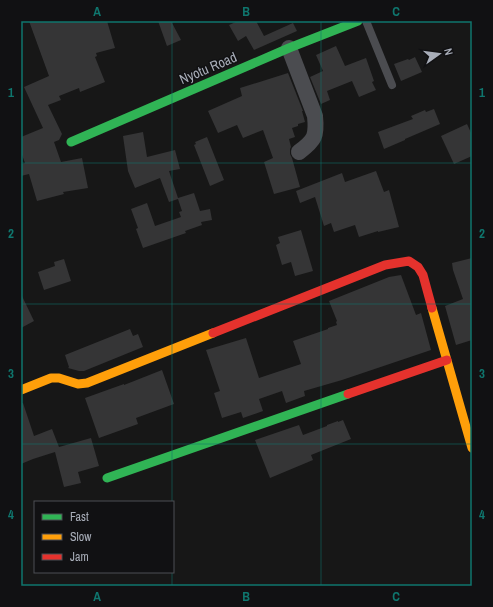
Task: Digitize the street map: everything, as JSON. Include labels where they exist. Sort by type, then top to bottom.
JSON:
[{"type":"street","name":"Nyotu Road","points":[[71,142],[289,48],[358,21]]},
{"type":"street","points":[[289,48],[314,116],[316,126],[314,137],[308,145],[299,152]]},
{"type":"street","points":[[21,390],[51,378],[59,378],[78,384],[87,383],[385,265],[409,261],[418,267],[423,274],[472,448]]},
{"type":"street","points":[[107,478],[447,360]]},
{"type":"lane","points":[[366,21],[392,85]]},
{"type":"building","points":[[29,21],[107,21],[115,48],[96,53],[97,56],[95,57],[105,82],[80,92],[79,88],[59,96],[61,100],[48,105],[62,134],[59,140],[54,142],[61,162],[82,158],[88,188],[63,192],[64,194],[37,201],[29,174],[21,176],[21,164],[25,163],[21,152],[21,137],[43,128],[24,87],[49,76]]},
{"type":"building","points":[[158,21],[171,21],[181,40],[167,46]]},
{"type":"building","points":[[238,21],[256,21],[264,36],[293,23],[297,31],[254,50],[246,36],[238,41],[229,25]]},
{"type":"building","points":[[336,46],[345,66],[366,58],[374,81],[372,82],[376,90],[359,97],[352,81],[327,91],[330,100],[321,104],[310,77],[323,71],[316,55]]},
{"type":"building","points":[[415,57],[422,72],[401,81],[394,64]]},
{"type":"building","points":[[288,73],[303,111],[305,122],[292,128],[295,137],[289,139],[291,147],[290,154],[300,187],[274,194],[264,162],[273,158],[263,130],[243,138],[237,125],[218,133],[208,111],[242,96],[240,88]]},
{"type":"building","points":[[434,109],[440,124],[384,149],[378,132],[413,119],[411,116],[425,110],[426,112]]},
{"type":"building","points":[[467,124],[472,135],[472,156],[454,164],[441,136]]},
{"type":"building","points":[[143,132],[147,157],[175,150],[180,169],[169,171],[178,198],[194,193],[200,211],[210,209],[212,220],[201,222],[202,225],[185,231],[186,233],[143,248],[131,209],[147,203],[155,226],[181,217],[179,212],[182,211],[178,199],[169,202],[160,178],[135,188],[128,171],[123,136]]},
{"type":"building","points":[[207,137],[224,180],[210,186],[194,145],[196,144],[195,142]]},
{"type":"building","points":[[376,171],[384,192],[389,190],[399,227],[378,231],[359,237],[355,225],[334,232],[331,223],[324,226],[315,197],[300,203],[296,191],[342,173],[345,182]]},
{"type":"building","points":[[301,230],[313,271],[295,276],[291,262],[282,265],[276,245],[280,243],[278,237]]},
{"type":"building","points":[[472,258],[472,340],[456,345],[445,306],[463,299],[452,263]]},
{"type":"building","points":[[64,259],[71,281],[44,290],[38,272],[55,266],[54,262]]},
{"type":"building","points":[[401,275],[416,315],[421,313],[431,350],[342,380],[304,391],[305,396],[286,403],[282,391],[259,399],[263,411],[243,418],[241,412],[222,418],[214,393],[220,391],[206,350],[246,338],[259,378],[301,364],[293,341],[337,325],[337,321],[329,301],[389,277]]},
{"type":"building","points":[[21,294],[34,321],[21,328]]},
{"type":"building","points":[[130,329],[133,336],[138,334],[143,347],[84,371],[68,368],[65,355]]},
{"type":"building","points":[[162,370],[174,404],[136,418],[138,424],[99,438],[85,398]]},
{"type":"building","points":[[21,403],[23,403],[34,436],[52,429],[59,447],[91,438],[99,466],[78,472],[81,483],[64,487],[55,452],[21,464]]},
{"type":"building","points":[[343,420],[351,439],[311,455],[313,460],[270,478],[255,440],[299,425],[303,435]]},
{"type":"traffic: fast","points":[[71,142],[289,48],[358,21]]},
{"type":"traffic: fast","points":[[107,478],[348,394]]},
{"type":"traffic: slow","points":[[432,308],[472,448]]},
{"type":"traffic: slow","points":[[21,390],[51,378],[59,378],[78,384],[87,383],[213,333]]},
{"type":"traffic: jam","points":[[213,333],[385,265],[409,261],[418,267],[423,275],[432,308]]},
{"type":"traffic: jam","points":[[348,394],[447,360]]}]
